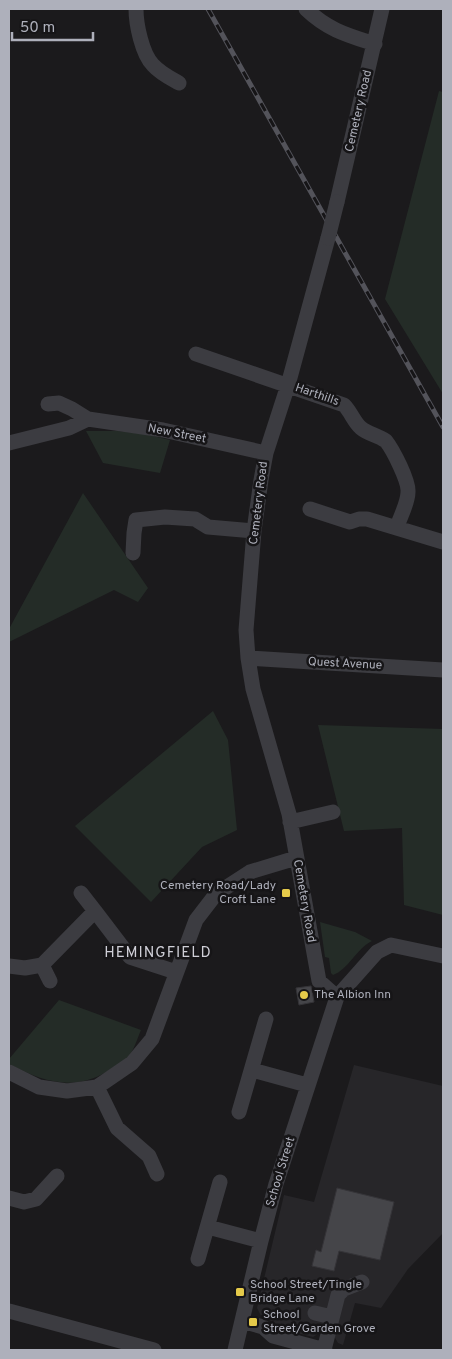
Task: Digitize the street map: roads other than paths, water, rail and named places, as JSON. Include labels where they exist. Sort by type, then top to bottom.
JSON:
[{"type":"street","points":[[136,9],[139,34],[147,58],[154,66],[179,83]]},
{"type":"street","points":[[306,9],[331,28],[375,44]]},
{"type":"street","name":"Cemetery Road","points":[[337,996],[319,981],[290,822],[253,689],[246,630],[254,531],[266,453],[288,386],[328,238],[382,9]]},
{"type":"street","name":"Harthills","points":[[196,354],[344,405],[359,427],[366,432],[382,437],[386,441],[408,486],[408,493],[397,527]]},
{"type":"street","points":[[48,404],[59,403],[88,420]]},
{"type":"street","points":[[9,443],[69,428],[88,420]]},
{"type":"street","name":"New Street","points":[[88,420],[163,430],[266,453]]},
{"type":"street","points":[[310,509],[350,522],[363,518],[443,542]]},
{"type":"street","points":[[133,553],[136,520],[165,517],[196,519],[208,527],[254,531]]},
{"type":"street","name":"Quest Avenue","points":[[248,658],[443,670]]},
{"type":"street","points":[[290,822],[334,812]]},
{"type":"street","points":[[9,1072],[39,1087],[67,1091],[97,1087],[132,1063],[152,1039],[196,920],[216,894],[250,872],[296,858]]},
{"type":"street","points":[[82,892],[94,911],[130,957],[176,972]]},
{"type":"street","points":[[9,966],[25,968],[42,965],[94,911]]},
{"type":"street","points":[[337,996],[377,952],[391,945],[443,956]]},
{"type":"street","points":[[42,965],[50,981]]},
{"type":"street","name":"School Street","points":[[235,1350],[276,1184],[337,996]]},
{"type":"street","points":[[239,1112],[266,1019]]},
{"type":"street","points":[[252,1070],[307,1085]]},
{"type":"street","points":[[97,1087],[117,1128],[149,1156],[157,1174]]},
{"type":"street","points":[[9,1198],[24,1202],[36,1199],[57,1176]]},
{"type":"street","points":[[198,1260],[220,1182]]},
{"type":"street","points":[[208,1227],[261,1241]]},
{"type":"street","points":[[242,1321],[263,1326],[272,1336],[325,1350],[338,1295],[344,1289],[362,1282]]},
{"type":"street","points":[[9,1311],[154,1350]]},
{"type":"street","points":[[315,1313],[332,1317]]},
{"type":"railway","points":[[208,9],[443,427]]},
{"type":"place","name":"Cemetery Road/Lady Croft Lane","points":[[286,893]]},
{"type":"place","name":"The Albion Inn","points":[[304,995]]},
{"type":"place","name":"School Street/Tingle Bridge Lane","points":[[240,1292]]},
{"type":"place","name":"School Street/Garden Grove","points":[[253,1322]]},
{"type":"district","name":"HEMINGFIELD","points":[[158,953]]}]
